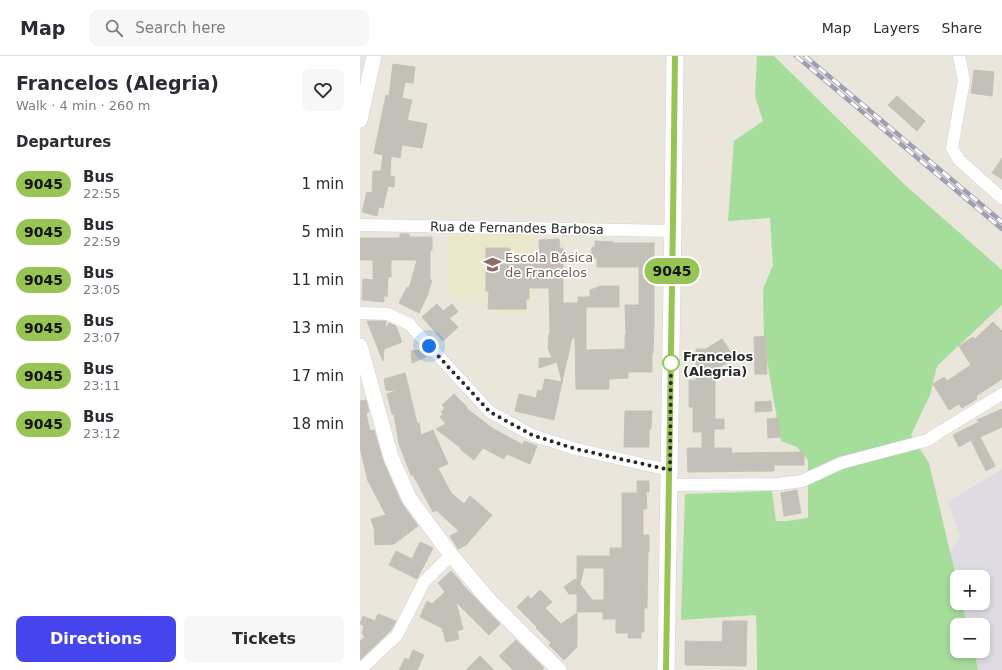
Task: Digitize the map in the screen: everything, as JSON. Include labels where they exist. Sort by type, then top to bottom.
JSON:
[{"type":"main road","points":[[666,670],[675,56]]},
{"type":"street","points":[[360,120],[374,56]]},
{"type":"street","points":[[958,56],[964,80],[952,148],[959,160],[1002,198]]},
{"type":"street","name":"Rua de Fernandes Barbosa","points":[[360,225],[673,231]]},
{"type":"street","points":[[360,313],[388,314],[409,324],[490,412],[532,435],[669,478],[779,484],[802,481],[842,463],[928,440],[1002,394]]},
{"type":"street","points":[[360,346],[391,457],[409,498],[451,555],[489,600],[559,670]]},
{"type":"street","points":[[360,670],[397,635],[424,582],[451,555]]},
{"type":"shaded area","name":"Escola Básica de Francelos","points":[[448,230],[536,233],[533,297],[523,312],[509,313],[449,295]]},
{"type":"shaded area","points":[[1002,469],[1002,670],[978,670],[975,658],[990,658],[990,618],[966,618],[964,610],[990,610],[990,570],[954,570],[950,552],[960,536],[948,502]]},
{"type":"green space","points":[[757,56],[774,56],[905,185],[1002,270],[1002,305],[937,366],[930,395],[911,435],[929,463],[954,570],[950,570],[950,610],[964,610],[965,618],[950,618],[950,658],[975,658],[978,670],[757,670],[756,615],[681,620],[685,494],[772,491],[776,521],[808,518],[808,460],[797,447],[781,441],[764,339],[763,289],[773,265],[770,218],[728,221],[734,141],[763,121],[755,96]]},
{"type":"building","points":[[393,64],[415,67],[413,83],[405,82],[402,98],[412,100],[407,120],[427,124],[422,148],[402,145],[400,158],[391,156],[390,176],[395,177],[394,187],[388,186],[383,208],[379,207],[377,216],[362,212],[367,192],[372,193],[373,171],[381,171],[383,155],[374,153],[386,95],[389,96]]},
{"type":"building","points":[[974,70],[994,72],[992,96],[971,93]]},
{"type":"building","points":[[897,96],[925,121],[917,131],[888,105]]},
{"type":"building","points":[[1002,158],[1002,179],[992,173]]},
{"type":"building","points":[[400,234],[409,234],[409,237],[432,237],[432,250],[430,250],[430,280],[432,280],[427,296],[419,313],[399,303],[407,287],[409,288],[417,260],[391,260],[391,277],[388,277],[387,297],[384,295],[384,302],[362,300],[363,279],[373,280],[373,260],[360,260],[360,238],[400,238]]},
{"type":"building","points":[[559,239],[560,249],[563,248],[563,303],[578,303],[578,297],[590,297],[590,290],[601,286],[619,286],[619,307],[586,307],[586,350],[625,349],[625,305],[639,305],[639,267],[597,267],[597,258],[591,258],[592,247],[595,247],[595,241],[614,242],[613,243],[654,243],[654,326],[652,372],[628,372],[628,378],[609,379],[609,389],[576,389],[575,338],[572,338],[562,382],[557,362],[539,368],[539,358],[552,358],[548,348],[550,334],[549,288],[529,288],[529,299],[526,299],[526,309],[488,309],[489,291],[486,291],[486,248],[510,248],[510,264],[540,264],[539,240]]},
{"type":"building","points":[[437,304],[443,311],[452,304],[458,312],[449,318],[458,327],[443,341],[422,317]]},
{"type":"building","points":[[367,321],[386,321],[385,330],[389,323],[396,326],[402,342],[384,349],[383,361]]},
{"type":"building","points":[[993,322],[1002,331],[1002,379],[976,396],[977,399],[962,408],[959,404],[949,410],[933,384],[944,377],[947,381],[971,365],[959,346],[973,337],[975,339]]},
{"type":"building","points":[[766,336],[767,374],[755,374],[754,337]]},
{"type":"building","points":[[722,339],[735,358],[715,370],[715,419],[724,419],[724,429],[714,429],[714,448],[731,448],[732,453],[804,452],[804,465],[774,465],[774,471],[688,472],[687,448],[702,448],[702,432],[693,432],[693,407],[689,407],[689,380],[696,380],[696,349],[706,349]]},
{"type":"building","points":[[422,350],[426,353],[426,357],[412,363],[411,351]]},
{"type":"building","points":[[405,373],[421,435],[433,430],[448,464],[438,468],[451,493],[464,504],[470,496],[492,515],[466,545],[458,549],[450,536],[459,531],[436,510],[433,512],[413,475],[411,475],[399,444],[394,414],[392,414],[387,394],[396,391],[386,390],[384,379]]},
{"type":"building","points":[[545,379],[562,382],[554,420],[515,411],[519,394],[536,398],[538,390],[542,391]]},
{"type":"building","points":[[454,394],[467,407],[466,408],[492,428],[523,445],[524,441],[537,446],[530,464],[507,454],[504,459],[483,448],[474,460],[436,429],[446,424],[440,417],[443,414],[441,412],[445,408],[442,405]]},
{"type":"building","points":[[366,400],[369,412],[366,413],[370,431],[374,430],[383,461],[401,502],[418,526],[394,544],[375,545],[374,528],[371,519],[386,515],[368,481],[360,448],[360,401]]},
{"type":"building","points":[[771,401],[772,411],[755,412],[755,402]]},
{"type":"building","points":[[1002,409],[1002,427],[980,437],[995,466],[986,471],[971,440],[959,447],[953,435],[979,422],[977,420]]},
{"type":"building","points":[[625,411],[652,411],[651,429],[649,429],[649,447],[624,447]]},
{"type":"building","points":[[778,418],[780,437],[768,438],[767,419]]},
{"type":"building","points":[[637,481],[649,481],[649,492],[646,492],[647,509],[643,509],[643,535],[649,535],[647,608],[644,608],[644,632],[641,632],[641,638],[628,638],[628,633],[616,633],[616,619],[603,619],[603,612],[577,612],[577,594],[569,594],[564,587],[575,579],[577,581],[577,556],[610,556],[610,548],[622,548],[622,493],[637,493]],"holes":[[[584,568],[604,568],[604,600],[592,600],[580,584]]]},
{"type":"building","points":[[797,490],[801,513],[784,516],[781,493]]},
{"type":"building","points":[[420,542],[433,548],[417,579],[389,565],[396,551],[412,559]]},
{"type":"building","points":[[451,571],[500,624],[489,635],[456,602],[463,629],[457,631],[459,639],[446,642],[442,628],[420,617],[427,601],[432,604],[445,592],[438,583]]},
{"type":"building","points":[[540,590],[552,602],[545,608],[561,624],[577,613],[577,647],[564,660],[549,645],[551,643],[536,628],[537,627],[517,607],[528,596],[531,599]]},
{"type":"building","points":[[378,614],[396,621],[391,630],[360,660],[360,641],[365,637],[362,633],[364,626],[360,624],[363,616],[375,621]]},
{"type":"building","points":[[723,621],[747,621],[746,666],[685,665],[685,641],[722,642]]},
{"type":"building","points":[[516,640],[544,668],[542,670],[513,670],[499,656]]},
{"type":"building","points":[[413,650],[424,655],[417,670],[399,670],[405,658],[409,660]]},
{"type":"building","points":[[480,656],[494,670],[466,670]]},
{"type":"railway","points":[[796,56],[1002,229]]},
{"type":"railway","points":[[805,56],[1002,222]]},
{"type":"bus line","name":"9045","points":[[666,670],[675,56]]},
{"type":"place","name":"Escola Básica de Francelos","points":[[492,264]]},
{"type":"place","name":"Francelos (Alegria)","points":[[671,363]]},
{"type":"route","points":[[429,346],[490,412],[532,435],[576,449],[670,470],[671,358],[671,363]]}]
